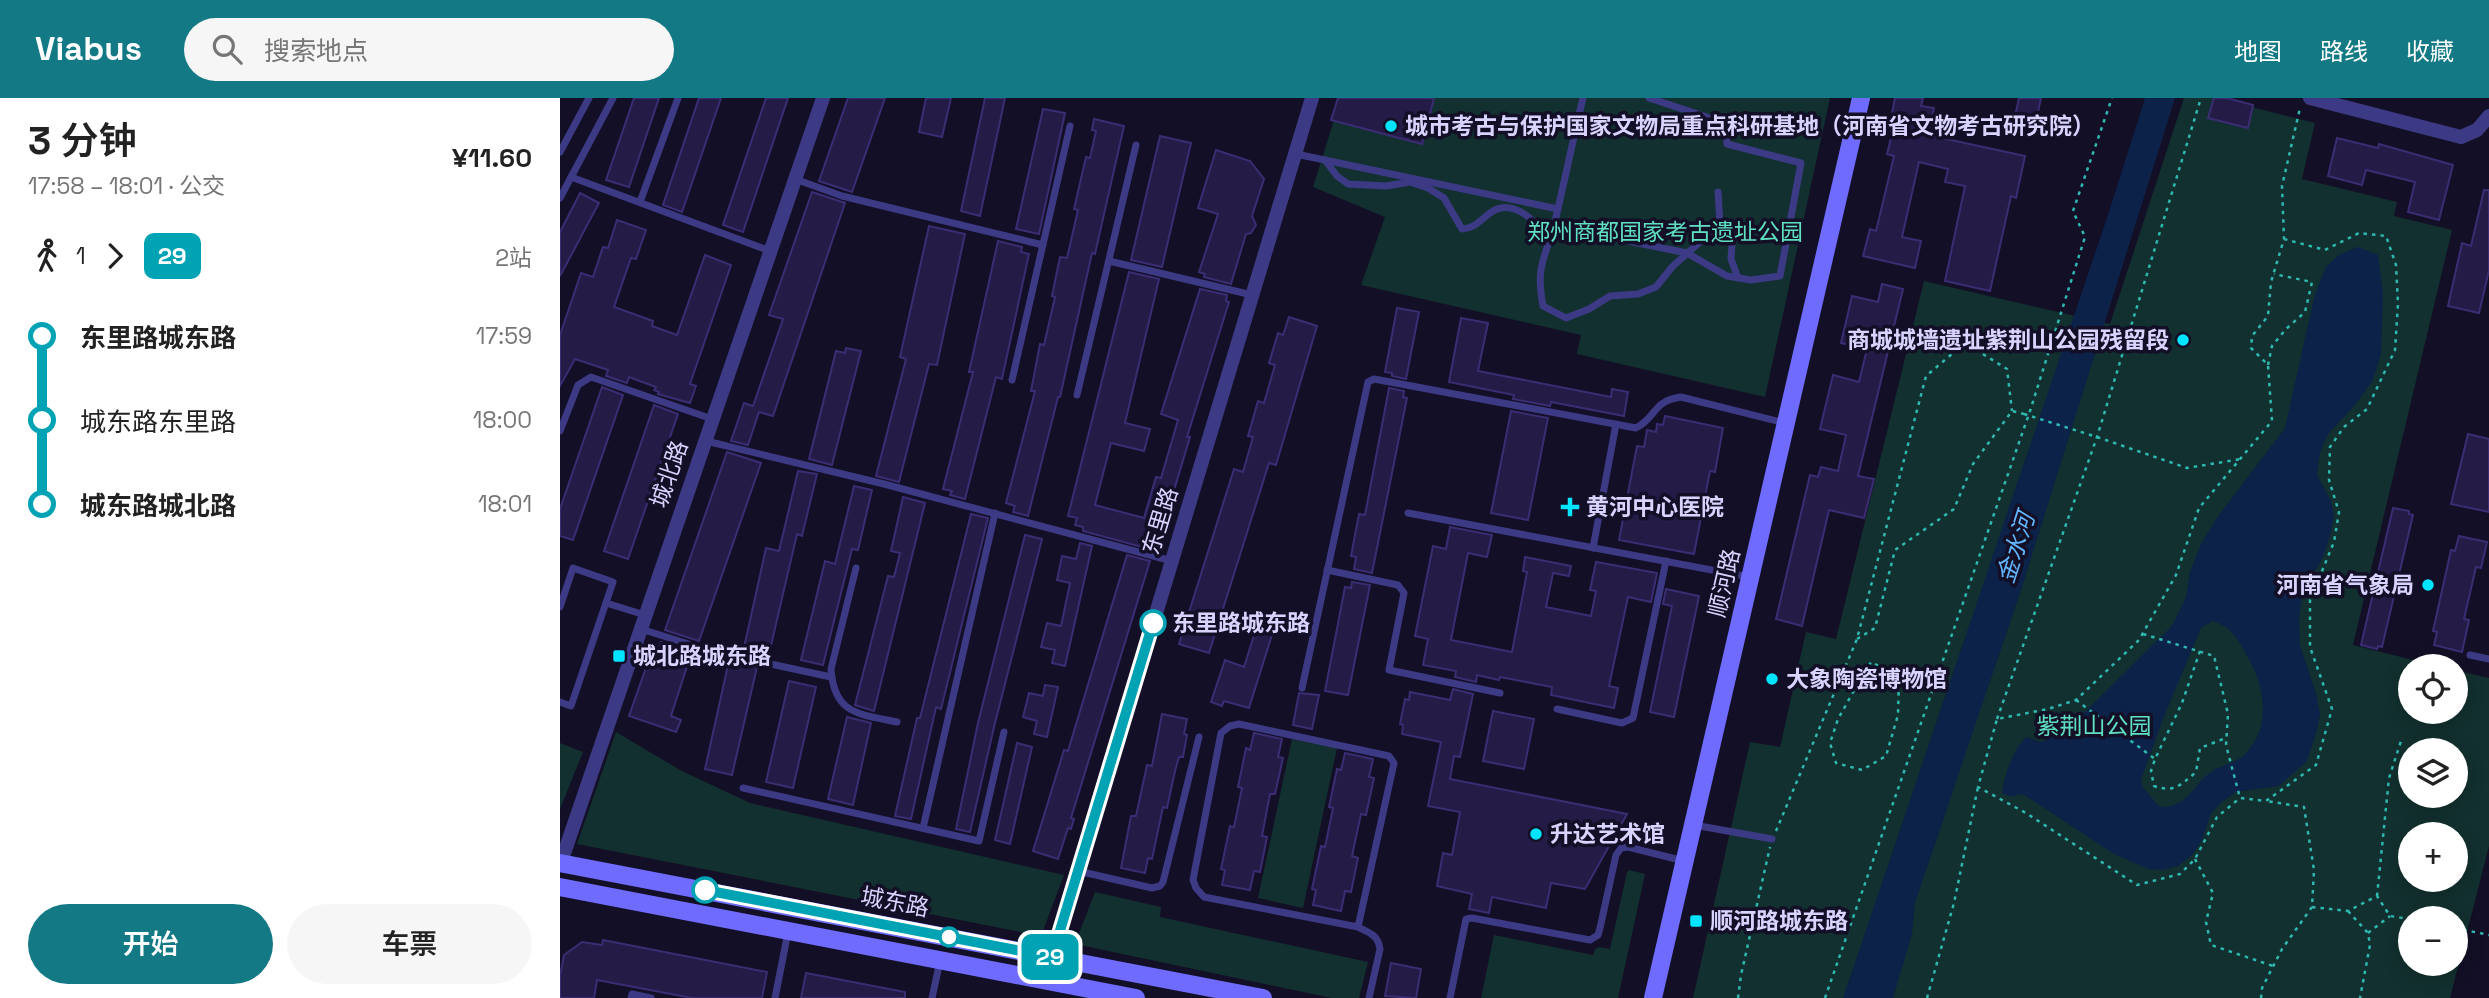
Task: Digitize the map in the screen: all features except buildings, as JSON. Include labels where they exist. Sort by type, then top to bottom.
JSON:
[{"type":"main road","name":"顺河路","points":[[1653,998],[1861,98]]},
{"type":"main road","name":"城东路","points":[[560,863],[1263,998]]},
{"type":"main road","points":[[560,887],[1114,996],[1136,998]]},
{"type":"street","name":"城北路","points":[[560,863],[823,98]]},
{"type":"street","name":"东里路","points":[[1052,957],[1312,98]]},
{"type":"street","points":[[2310,98],[2461,137],[2477,131],[2489,116]]},
{"type":"lane","points":[[560,152],[589,98]]},
{"type":"lane","points":[[560,198],[613,98]]},
{"type":"lane","points":[[640,202],[678,98]]},
{"type":"lane","points":[[1583,98],[1554,226],[1540,265],[1539,282],[1544,306],[1566,318],[1590,309],[1610,296],[1638,293],[1656,287],[1672,267],[1720,224]]},
{"type":"lane","points":[[1554,226],[1687,253],[1727,276],[1751,280],[1780,276],[1801,163],[1727,144],[1725,123],[1649,98]]},
{"type":"lane","points":[[1012,380],[1070,126]]},
{"type":"lane","points":[[1077,395],[1136,145]]},
{"type":"lane","points":[[1295,154],[1558,209]]},
{"type":"lane","points":[[1325,160],[1337,176],[1348,184],[1376,186],[1410,182],[1428,188],[1444,198],[1462,229],[1472,228],[1492,210],[1507,208],[1530,215],[1550,237]]},
{"type":"lane","points":[[571,177],[770,251]]},
{"type":"lane","points":[[795,179],[842,196],[1043,245]]},
{"type":"lane","points":[[1718,191],[1720,224]]},
{"type":"lane","points":[[1720,224],[1742,230]]},
{"type":"lane","points":[[1733,228],[1731,259],[1738,278]]},
{"type":"lane","points":[[1109,261],[1252,296]]},
{"type":"lane","points":[[560,431],[578,385],[591,377],[712,419]]},
{"type":"lane","points":[[1302,688],[1368,382],[1374,379],[1636,428],[1666,399],[1681,397],[1786,423]]},
{"type":"lane","points":[[1593,548],[1616,424]]},
{"type":"lane","points":[[705,441],[995,513],[1172,561]]},
{"type":"lane","points":[[923,828],[995,513]]},
{"type":"lane","points":[[1408,513],[1750,577]]},
{"type":"lane","points":[[1557,709],[1622,723],[1633,718],[1666,561]]},
{"type":"lane","points":[[560,607],[573,568],[613,582],[571,706],[560,702]]},
{"type":"lane","points":[[856,568],[831,677],[839,700],[851,712],[897,722]]},
{"type":"lane","points":[[1327,570],[1398,585],[1404,593],[1389,670],[1500,693]]},
{"type":"lane","points":[[606,603],[642,622],[711,651],[831,677]]},
{"type":"lane","points":[[2470,655],[2489,659]]},
{"type":"lane","points":[[1358,927],[1394,762],[1389,757],[1345,746],[1238,724],[1230,726],[1221,733],[1193,880],[1196,888],[1204,897],[1358,927],[1375,935],[1380,949],[1370,998]]},
{"type":"lane","points":[[743,788],[979,841],[1004,732]]},
{"type":"lane","points":[[1078,871],[1152,887],[1160,886],[1199,737]]},
{"type":"lane","points":[[1693,825],[1772,839]]},
{"type":"lane","points":[[1450,998],[1466,919],[1590,940],[1598,934],[1616,855],[1621,848],[1628,847],[1684,861]]},
{"type":"lane","points":[[775,998],[789,931]]},
{"type":"lane","points":[[932,998],[940,960]]},
{"type":"lane","points":[[631,998],[632,994],[651,998]]},
{"type":"path","points":[[1825,998],[2030,411],[2085,237],[2073,211],[2112,98]]},
{"type":"path","points":[[1927,998],[1954,903],[1978,787],[1997,719],[2097,437],[2201,98]]},
{"type":"path","points":[[2268,365],[2250,348],[2252,336],[2268,316],[2274,274],[2284,239],[2282,186],[2302,98]]},
{"type":"path","points":[[2266,801],[2316,765],[2332,709],[2310,647],[2310,600],[2334,542],[2339,512],[2329,480],[2330,447],[2344,427],[2367,409],[2395,350],[2398,303],[2396,265],[2386,236],[2359,233],[2325,250],[2284,239]]},
{"type":"path","points":[[1997,719],[2049,709],[2076,700],[2139,640],[2176,575],[2199,508],[2272,421],[2268,365],[2272,346],[2305,312],[2312,282],[2274,274]]},
{"type":"path","points":[[1738,998],[1772,839],[1857,639],[1926,376],[1965,343],[2007,369],[2012,411],[1973,464],[1954,509],[1895,550],[1875,628],[1857,639]]},
{"type":"path","points":[[2012,411],[2187,468],[2241,459]]},
{"type":"path","points":[[2142,634],[2214,656],[2228,714],[2226,745],[2241,798]]},
{"type":"path","points":[[2199,650],[2182,703],[2151,771],[2154,786],[2166,790],[2181,785],[2196,772],[2200,748],[2226,738]]},
{"type":"path","points":[[1871,662],[1899,677],[1898,715],[1886,756],[1862,770],[1836,763],[1830,743],[1838,719],[1856,687],[1871,662]]},
{"type":"path","points":[[1840,680],[1856,687]]},
{"type":"path","points":[[2076,700],[2155,760]]},
{"type":"path","points":[[2390,916],[2376,895],[2389,778],[2398,750]]},
{"type":"path","points":[[1978,787],[2026,813],[2137,885],[2180,874],[2195,859],[2217,817],[2241,798],[2304,807],[2314,870],[2312,907],[2282,949],[2262,988],[2261,998]]},
{"type":"path","points":[[2195,859],[2213,892],[2206,922],[2211,945],[2273,967]]},
{"type":"path","points":[[2312,907],[2348,911],[2376,895]]},
{"type":"path","points":[[2348,911],[2368,933],[2370,945],[2360,998]]},
{"type":"path","points":[[2368,933],[2390,916],[2398,917]]},
{"type":"path","points":[[2468,931],[2489,935]]},
{"type":"green space","name":"郑州商都国家考古遗址公园","points":[[1341,98],[1830,98],[1765,397],[1577,354],[1581,335],[1361,285],[1385,217],[1313,187]]},
{"type":"green space","name":"紫荆山公园","points":[[2184,98],[2216,98],[2315,123],[2302,179],[2397,202],[2394,216],[2452,230],[2353,645],[2398,656],[2398,724],[2468,724],[2468,673],[2489,678],[2489,846],[2468,928],[2468,906],[2398,906],[2398,976],[2456,976],[2450,998],[1693,998],[1750,742],[1780,747],[1806,632],[1836,639],[1924,281],[2110,324]]},
{"type":"green space","points":[[616,732],[680,770],[750,803],[1064,875],[1041,936],[577,844]]},
{"type":"green space","points":[[1292,739],[1337,748],[1303,908],[1258,898]]},
{"type":"green space","points":[[560,743],[583,752],[560,809]]},
{"type":"green space","points":[[1629,870],[1645,874],[1618,998],[1481,998],[1494,935],[1593,955],[1599,947],[1610,949]]},
{"type":"green space","points":[[1095,892],[1161,907],[1160,917],[1368,962],[1359,998],[1332,998],[1075,944]]},
{"type":"water","name":"金水河","points":[[2145,98],[2175,98],[2022,587],[1915,903],[1912,934],[1893,998],[1843,998],[2107,218]]},
{"type":"water","points":[[2358,247],[2378,255],[2383,293],[2381,354],[2373,380],[2355,405],[2328,434],[2320,452],[2317,475],[2331,501],[2334,515],[2323,557],[2302,595],[2299,619],[2300,645],[2320,714],[2317,730],[2307,761],[2279,786],[2236,792],[2211,813],[2202,840],[2193,854],[2178,866],[2162,870],[2148,869],[2114,854],[2026,796],[2020,794],[2011,797],[2002,793],[2007,771],[2026,737],[2041,742],[2078,719],[2172,626],[2186,597],[2190,572],[2201,544],[2216,519],[2285,428],[2315,294],[2326,267],[2340,254]],"holes":[[[2213,621],[2237,638],[2257,678],[2263,705],[2260,731],[2242,757],[2211,772],[2178,803],[2160,807],[2143,788],[2141,780],[2201,628]]]},
{"type":"bus line","name":"29","points":[[705,890],[1052,957],[1153,623]]},
{"type":"place","name":"城市考古与保护国家文物局重点科研基地（河南省文物考古研究院）","points":[[1391,126]]},
{"type":"place","name":"商城城墙遗址紫荆山公园残留段","points":[[2183,340]]},
{"type":"place","name":"黄河中心医院","points":[[1570,507]]},
{"type":"place","name":"河南省气象局","points":[[2428,585]]},
{"type":"place","name":"东里路城东路","points":[[1153,623]]},
{"type":"place","name":"城北路城东路","points":[[619,656]]},
{"type":"place","name":"大象陶瓷博物馆","points":[[1772,679]]},
{"type":"place","name":"升达艺术馆","points":[[1536,834]]},
{"type":"place","name":"顺河路城东路","points":[[1696,921]]}]
